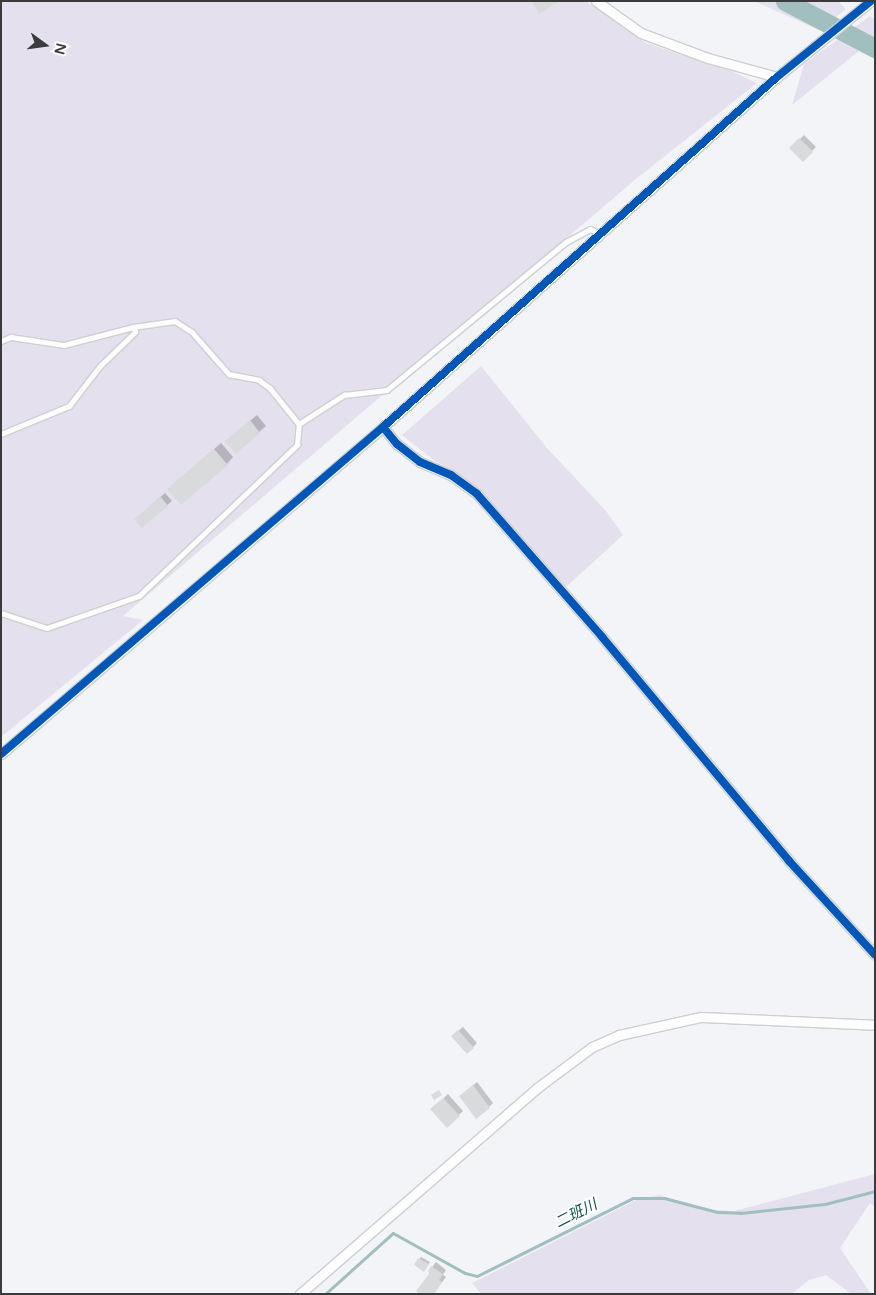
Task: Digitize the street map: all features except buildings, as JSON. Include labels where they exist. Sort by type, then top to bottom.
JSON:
[{"type":"street","points":[[596,1],[641,33],[708,58],[778,77]]},
{"type":"street","points":[[1,754],[384,427],[778,77],[871,1]]},
{"type":"street","points":[[384,427],[397,444],[420,462],[451,475],[483,500],[789,861],[875,955]]},
{"type":"street","points":[[300,1294],[537,1088],[592,1047],[618,1035],[701,1017],[875,1025]]},
{"type":"lane","points":[[299,424],[344,395],[386,390],[566,242],[590,229],[602,233]]},
{"type":"lane","points":[[1,341],[11,337],[64,345],[133,327],[175,321],[192,332],[229,374],[259,380],[270,388],[299,424],[297,445],[139,596],[47,628],[1,613]]},
{"type":"lane","points":[[1,434],[69,406],[100,366],[135,332],[133,327]]},
{"type":"shaded area","points":[[1,1],[586,1],[646,43],[731,71],[757,83],[636,179],[123,616],[143,620],[1,737]]},
{"type":"shaded area","points":[[754,1],[838,1],[846,9],[819,30]]},
{"type":"shaded area","points":[[870,16],[875,19],[875,59],[859,51],[792,105],[804,64]]},
{"type":"shaded area","points":[[481,366],[547,448],[606,511],[623,535],[566,587],[467,479],[435,461],[402,435]]},
{"type":"shaded area","points":[[875,1174],[875,1207],[870,1203],[840,1248],[871,1294],[851,1294],[826,1275],[809,1280],[792,1294],[481,1294],[472,1283],[638,1199],[660,1195],[702,1209],[734,1211]]},
{"type":"waterway","points":[[785,1],[875,48]]},
{"type":"waterway","name":"二班川","points":[[325,1294],[393,1233],[465,1273],[477,1276],[633,1198],[664,1198],[717,1212],[741,1213],[825,1204],[875,1191]]},
{"type":"cycle path","points":[[1,754],[383,427],[777,77],[871,1]]},
{"type":"cycle path","points":[[383,427],[397,444],[420,462],[451,475],[477,494],[602,637],[789,861],[875,955]]}]
